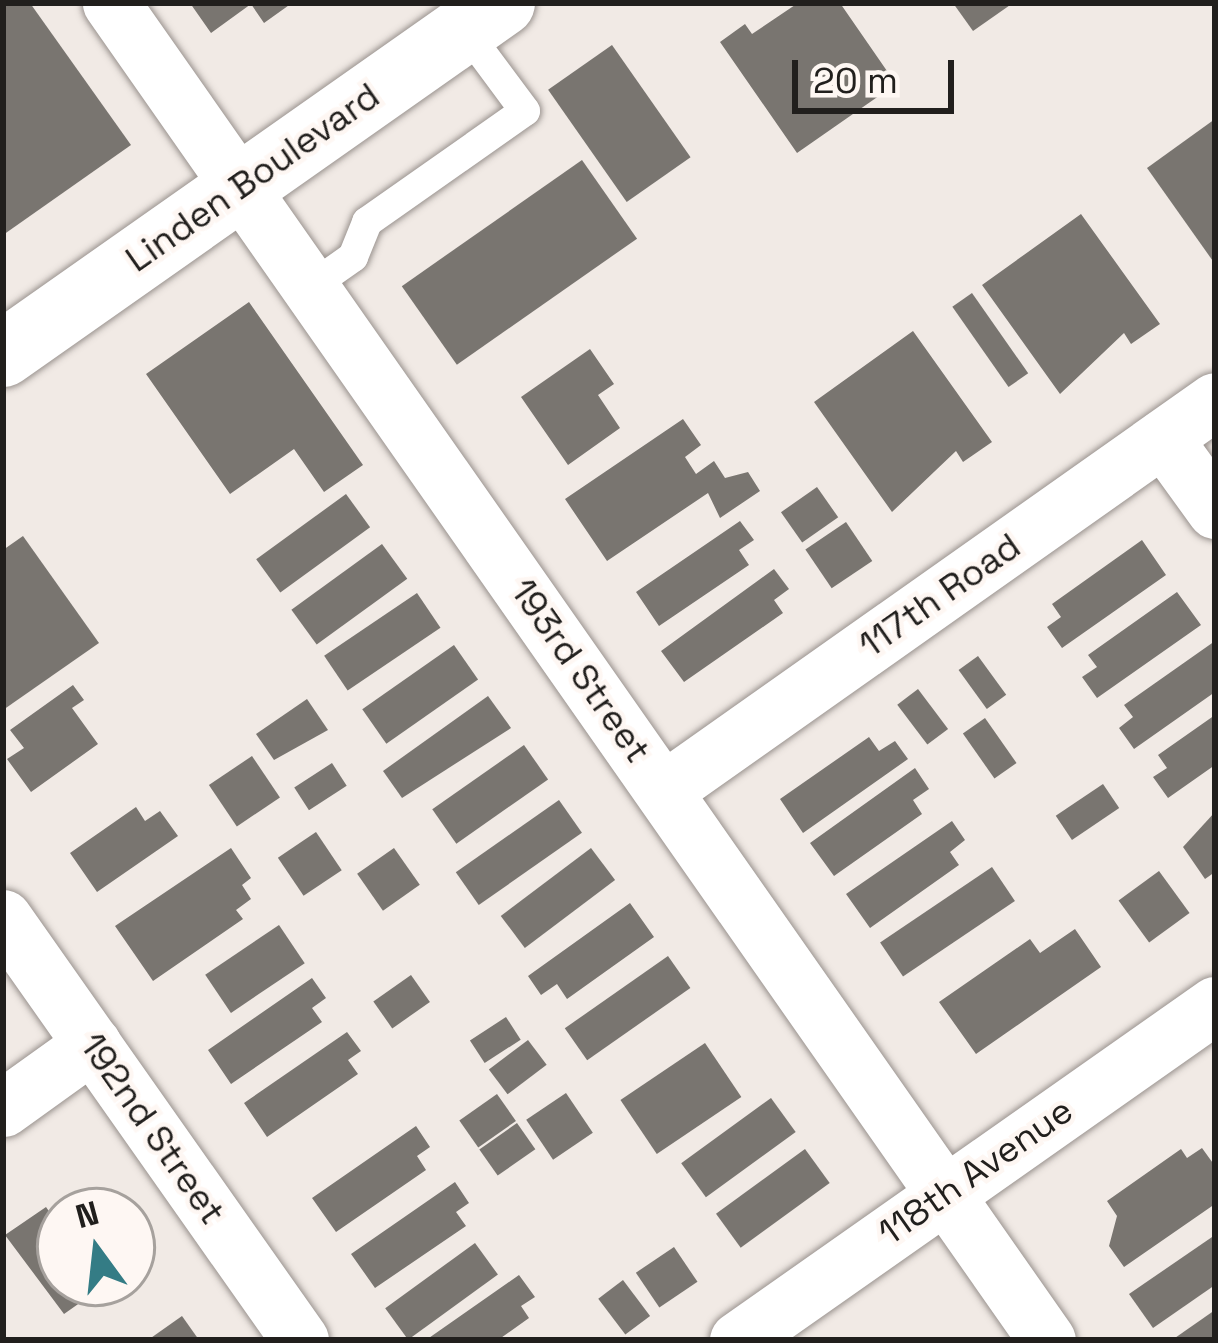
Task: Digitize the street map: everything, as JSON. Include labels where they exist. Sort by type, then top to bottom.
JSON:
[{"type":"main road","name":"Linden Boulevard","points":[[3,354],[483,16]]},
{"type":"street","name":"193rd Street","points":[[111,3],[1047,1340]]},
{"type":"street","name":"117th Road","points":[[664,790],[1215,401]]},
{"type":"street","points":[[1163,438],[1215,510]]},
{"type":"street","name":"192nd Street","points":[[3,918],[300,1340]]},
{"type":"street","name":"118th Avenue","points":[[738,1340],[1215,1005]]},
{"type":"street","points":[[3,1108],[92,1045]]},
{"type":"lane","points":[[309,288],[352,256],[367,222],[525,111],[483,16]]},
{"type":"building","points":[[3,3],[30,3],[131,145],[3,235]]},
{"type":"building","points":[[190,3],[292,3],[264,23],[251,4],[211,33]]},
{"type":"building","points":[[798,3],[840,3],[896,84],[797,153],[720,42],[745,24],[752,34]]},
{"type":"building","points":[[953,3],[1013,3],[973,31]]},
{"type":"building","points":[[612,45],[691,157],[627,202],[548,90]]},
{"type":"building","points":[[1215,119],[1215,264],[1147,168]]},
{"type":"building","points":[[582,160],[637,239],[457,365],[402,286]]},
{"type":"building","points":[[1081,214],[1160,324],[1131,344],[1124,333],[1060,394],[982,285]]},
{"type":"building","points":[[972,293],[1028,373],[1009,387],[952,307]]},
{"type":"building","points":[[249,302],[363,465],[324,492],[294,449],[230,494],[146,374]]},
{"type":"building","points":[[913,331],[992,442],[963,462],[956,451],[892,512],[814,402]]},
{"type":"building","points":[[590,349],[614,384],[598,395],[620,428],[568,465],[521,397]]},
{"type":"building","points":[[683,419],[701,445],[685,457],[696,474],[714,461],[725,478],[748,472],[760,491],[720,518],[708,493],[607,561],[565,499]]},
{"type":"building","points":[[817,487],[838,517],[802,543],[781,512]]},
{"type":"building","points":[[346,494],[370,527],[280,592],[256,559]]},
{"type":"building","points":[[740,521],[754,540],[739,550],[749,565],[659,626],[636,592]]},
{"type":"building","points":[[846,522],[872,561],[832,588],[805,549]]},
{"type":"building","points":[[23,536],[99,643],[3,710],[3,550]]},
{"type":"building","points":[[1142,540],[1166,575],[1062,648],[1047,627],[1061,617],[1052,604]]},
{"type":"building","points":[[382,544],[407,579],[317,645],[291,610]]},
{"type":"building","points":[[774,569],[789,589],[774,600],[783,613],[684,682],[661,651]]},
{"type":"building","points":[[1177,592],[1201,625],[1097,698],[1082,677],[1097,667],[1088,655]]},
{"type":"building","points":[[417,593],[440,628],[348,690],[324,656]]},
{"type":"building","points":[[1215,641],[1215,692],[1134,749],[1119,728],[1133,717],[1124,705]]},
{"type":"building","points":[[454,645],[478,679],[386,744],[362,709]]},
{"type":"building","points":[[978,656],[1006,695],[987,709],[959,670]]},
{"type":"building","points":[[73,685],[84,700],[72,708],[98,744],[31,792],[7,759],[24,748],[10,730]]},
{"type":"building","points":[[918,689],[948,729],[927,745],[897,705]]},
{"type":"building","points":[[488,696],[511,728],[402,798],[383,771]]},
{"type":"building","points":[[307,699],[328,730],[274,760],[256,734]]},
{"type":"building","points":[[1215,715],[1215,765],[1168,798],[1153,777],[1167,768],[1158,755]]},
{"type":"building","points":[[985,718],[1017,763],[994,779],[963,733]]},
{"type":"building","points":[[869,737],[879,751],[895,741],[908,759],[803,833],[780,799]]},
{"type":"building","points":[[524,745],[548,779],[456,844],[432,809]]},
{"type":"building","points":[[252,756],[280,797],[237,827],[209,785]]},
{"type":"building","points":[[332,763],[347,786],[309,810],[294,788]]},
{"type":"building","points":[[915,768],[929,789],[913,800],[922,814],[834,876],[810,843]]},
{"type":"building","points":[[1103,784],[1119,808],[1072,840],[1056,816]]},
{"type":"building","points":[[559,800],[582,833],[479,905],[456,872]]},
{"type":"building","points":[[136,807],[145,821],[160,811],[178,836],[97,892],[70,853]]},
{"type":"building","points":[[1215,812],[1215,872],[1205,879],[1183,847]]},
{"type":"building","points":[[952,821],[965,840],[950,852],[959,865],[870,928],[846,894]]},
{"type":"building","points":[[316,832],[342,870],[304,896],[278,858]]},
{"type":"building","points":[[231,848],[251,878],[242,885],[251,899],[236,910],[243,919],[153,981],[115,926]]},
{"type":"building","points":[[394,848],[420,885],[383,911],[357,874]]},
{"type":"building","points":[[591,848],[615,880],[525,948],[501,916]]},
{"type":"building","points":[[992,867],[1015,901],[903,976],[880,942]]},
{"type":"building","points":[[1159,871],[1190,913],[1149,942],[1119,900]]},
{"type":"building","points":[[630,903],[654,937],[567,999],[557,984],[541,995],[528,976]]},
{"type":"building","points":[[279,925],[305,963],[231,1013],[205,975]]},
{"type":"building","points":[[1075,929],[1101,967],[976,1054],[939,1002],[1030,939],[1040,953]]},
{"type":"building","points":[[668,956],[690,988],[587,1060],[565,1028]]},
{"type":"building","points":[[411,975],[430,1002],[392,1028],[373,1001]]},
{"type":"building","points":[[312,978],[326,998],[312,1008],[322,1022],[231,1084],[208,1050]]},
{"type":"building","points":[[506,1017],[521,1040],[485,1063],[470,1040]]},
{"type":"building","points":[[347,1032],[361,1051],[348,1060],[358,1074],[267,1137],[244,1103]]},
{"type":"building","points":[[528,1040],[547,1065],[508,1094],[489,1069]]},
{"type":"building","points":[[705,1043],[741,1097],[657,1154],[620,1100]]},
{"type":"building","points":[[566,1093],[593,1133],[553,1160],[526,1120]]},
{"type":"building","points":[[497,1094],[516,1121],[478,1147],[459,1120]]},
{"type":"building","points":[[771,1098],[796,1132],[706,1197],[681,1163]]},
{"type":"building","points":[[517,1123],[535,1149],[498,1176],[479,1149]]},
{"type":"building","points":[[416,1126],[430,1147],[417,1156],[426,1170],[336,1232],[312,1198]]},
{"type":"building","points":[[1202,1148],[1215,1166],[1215,1204],[1124,1267],[1109,1246],[1117,1216],[1107,1201],[1181,1149],[1187,1158]]},
{"type":"building","points":[[805,1149],[830,1183],[741,1248],[716,1214]]},
{"type":"building","points":[[455,1182],[469,1203],[456,1212],[466,1226],[375,1288],[351,1254]]},
{"type":"building","points":[[36,1214],[36,1277],[5,1235]]},
{"type":"building","points":[[1215,1235],[1215,1285],[1153,1328],[1129,1294]]},
{"type":"building","points":[[475,1243],[498,1275],[408,1340],[385,1308]]},
{"type":"building","points":[[674,1247],[697,1282],[659,1308],[636,1273]]},
{"type":"building","points":[[519,1275],[535,1297],[521,1306],[529,1318],[498,1340],[426,1340]]},
{"type":"building","points":[[623,1280],[650,1316],[625,1335],[598,1299]]},
{"type":"building","points":[[1215,1310],[1215,1340],[1172,1340]]},
{"type":"building","points":[[182,1316],[199,1340],[148,1340]]}]
